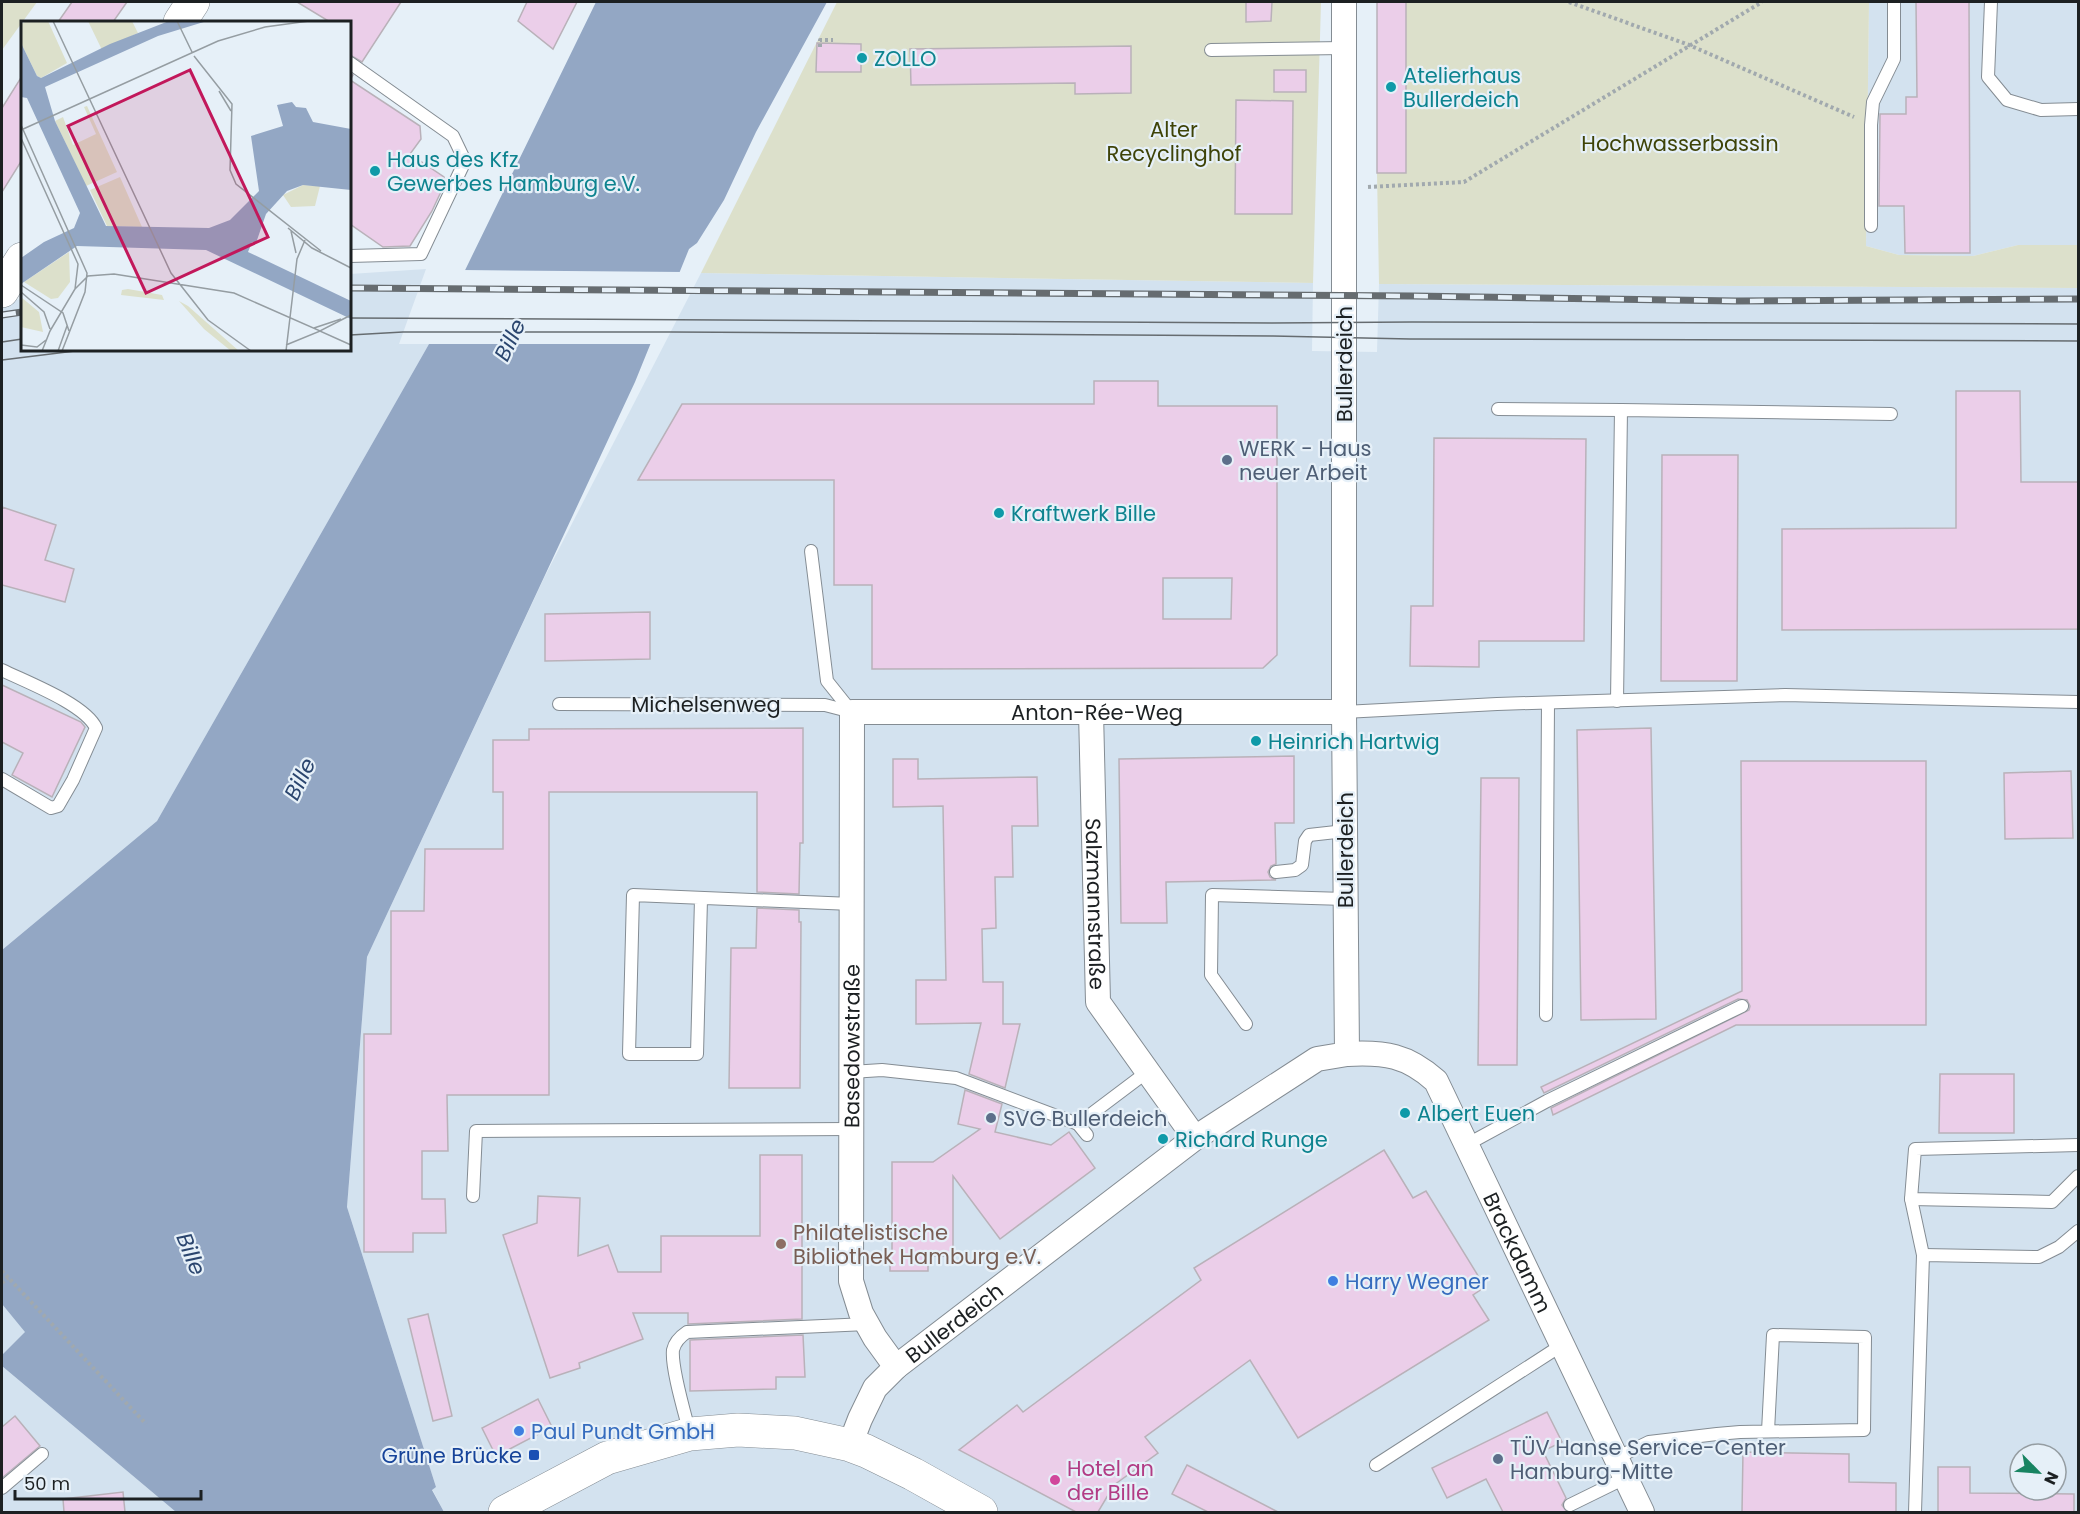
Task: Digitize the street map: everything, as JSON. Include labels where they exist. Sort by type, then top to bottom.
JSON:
[{"type":"main road","points":[[181,21],[194,2]]},
{"type":"main road","points":[[2,291],[21,261]]},
{"type":"main road","points":[[505,1512],[608,1458],[690,1434],[738,1430],[795,1433],[850,1445],[913,1474],[981,1512]]},
{"type":"street","name":"Bullerdeich","points":[[850,1445],[876,1388],[896,1367],[1195,1138],[1317,1059],[1347,1054],[1344,712],[1344,2]]},
{"type":"street","name":"Anton-Rée-Weg","points":[[852,712],[1344,712]]},
{"type":"street","name":"Basedowstraße","points":[[852,712],[851,1281],[861,1313],[896,1367]]},
{"type":"street","name":"Salzmannstraße","points":[[1091,712],[1098,1002],[1195,1138]]},
{"type":"street","name":"Brackdamm","points":[[1347,1054],[1377,1052],[1393,1056],[1422,1069],[1436,1082],[1642,1512]]},
{"type":"lane","points":[[1871,226],[1871,125],[1874,102],[1894,58],[1894,2]]},
{"type":"lane","points":[[1991,2],[1988,76],[2007,100],[2041,110],[2079,110]]},
{"type":"lane","points":[[1211,50],[1344,48]]},
{"type":"lane","points":[[351,64],[453,136],[465,161],[420,254],[351,256]]},
{"type":"lane","points":[[1498,409],[1891,414]]},
{"type":"lane","points":[[1617,701],[1621,410]]},
{"type":"lane","points":[[811,551],[827,681],[852,712]]},
{"type":"lane","points":[[2,670],[79,708],[93,720],[96,728],[73,780],[58,806],[51,808],[2,779]]},
{"type":"lane","points":[[1344,712],[1785,695],[2079,702]]},
{"type":"lane","points":[[1546,1015],[1548,703]]},
{"type":"lane","name":"Michelsenweg","points":[[559,704],[825,705],[852,712]]},
{"type":"lane","points":[[1276,872],[1295,870],[1302,865],[1305,841],[1309,835],[1345,831]]},
{"type":"lane","points":[[701,899],[697,1054],[629,1054],[633,895],[852,904]]},
{"type":"lane","points":[[1246,1024],[1211,975],[1212,895],[1346,899]]},
{"type":"lane","points":[[1466,1145],[1547,1101],[1742,1006]]},
{"type":"lane","points":[[851,1072],[882,1070],[956,1078],[1078,1124],[1087,1135]]},
{"type":"lane","points":[[1078,1124],[1147,1072]]},
{"type":"lane","points":[[473,1196],[476,1131],[851,1129]]},
{"type":"lane","points":[[1915,1512],[1923,1255],[1911,1199],[1915,1149],[2079,1145]]},
{"type":"lane","points":[[1911,1199],[2052,1202],[2079,1176]]},
{"type":"lane","points":[[1923,1255],[2039,1257],[2059,1247],[2079,1231]]},
{"type":"lane","points":[[690,1434],[673,1348],[679,1337],[687,1332],[867,1324]]},
{"type":"lane","points":[[1570,1504],[1620,1468],[1649,1442],[1740,1432],[1864,1430],[1865,1337],[1773,1335],[1768,1431]]},
{"type":"lane","points":[[1376,1466],[1562,1344]]},
{"type":"lane","points":[[2,1488],[42,1454]]},
{"type":"path","points":[[1569,2],[1689,45],[1871,125]]},
{"type":"path","points":[[1343,189],[1464,182],[1762,2]]},
{"type":"path","points":[[820,46],[820,40],[833,40]]},
{"type":"path","points":[[2,1271],[146,1424]]},
{"type":"path","points":[[2,1284],[8,1278]]},
{"type":"shaded area","points":[[1869,2],[2078,2],[2078,245],[2018,245],[1973,256],[1899,255],[1866,246]]},
{"type":"shaded area","points":[[426,269],[399,344],[429,344],[157,821],[2,950],[2,302],[21,299],[21,351],[351,351],[351,274]]},
{"type":"shaded area","points":[[701,273],[1313,283],[1312,351],[1377,352],[1379,284],[2078,288],[2078,1512],[444,1512],[432,1489],[436,1487],[347,1207],[367,957],[544,578]]},
{"type":"shaded area","points":[[2,1304],[26,1332],[2,1355]]},
{"type":"shaded area","points":[[2,1366],[176,1512],[2,1512]]},
{"type":"green space","points":[[2,2],[37,2],[21,21],[2,50]]},
{"type":"green space","name":"Alter Recyclinghof","points":[[837,2],[1321,2],[1313,283],[701,273]]},
{"type":"green space","name":"Hochwasserbassin","points":[[1406,2],[1869,2],[1866,246],[1899,255],[1973,256],[2018,245],[2078,245],[2078,288],[1379,284],[1377,173],[1406,173]]},
{"type":"water","name":"Bille","points":[[596,2],[827,2],[756,132],[724,200],[697,243],[689,249],[635,382],[367,957],[347,1207],[436,1487],[432,1490],[444,1512],[176,1512],[2,1366],[2,1355],[25,1332],[2,1304],[2,950],[157,821],[429,344]]},
{"type":"pier","points":[[462,270],[683,272],[653,344],[425,344]]},
{"type":"building","points":[[72,2],[127,2],[114,21],[59,21]]},
{"type":"building","points":[[297,2],[401,2],[362,62],[351,56],[351,21],[328,21]]},
{"type":"building","points":[[527,2],[577,2],[553,49],[518,21]]},
{"type":"building","points":[[1246,2],[1272,2],[1271,21],[1246,22]]},
{"type":"building","name":"Atelierhaus Bullerdeich","points":[[1377,2],[1406,2],[1406,173],[1377,173]]},
{"type":"building","points":[[1916,2],[1969,2],[1970,253],[1905,253],[1904,206],[1879,206],[1880,114],[1906,114],[1906,97],[1917,97]]},
{"type":"building","name":"ZOLLO","points":[[817,43],[861,44],[861,72],[816,72]]},
{"type":"building","points":[[1131,46],[1131,93],[1075,94],[1075,83],[911,85],[910,49]]},
{"type":"building","points":[[1274,70],[1306,70],[1306,92],[1274,92]]},
{"type":"building","points":[[21,78],[21,162],[2,192],[2,108]]},
{"type":"building","name":"Haus des Kfz Gewerbes Hamburg e.V.","points":[[351,81],[420,126],[421,139],[410,154],[444,177],[445,183],[432,211],[410,246],[383,247],[351,225]]},
{"type":"building","points":[[1236,100],[1293,101],[1292,214],[1235,214]]},
{"type":"building","name":"Kraftwerk Bille","points":[[1094,381],[1158,381],[1158,406],[1277,406],[1277,655],[1263,668],[872,669],[872,585],[834,585],[834,480],[638,480],[682,404],[1094,404]],"holes":[[[1163,578],[1232,578],[1231,619],[1163,619]]]},
{"type":"building","points":[[1956,391],[2020,391],[2021,482],[2079,482],[2079,629],[1782,630],[1782,529],[1956,528]]},
{"type":"building","points":[[1434,438],[1586,439],[1584,641],[1479,641],[1479,667],[1410,666],[1411,606],[1433,606]]},
{"type":"building","points":[[1662,455],[1738,455],[1737,681],[1661,681]]},
{"type":"building","points":[[2,507],[56,525],[45,560],[74,569],[65,602],[2,585]]},
{"type":"building","points":[[650,612],[650,659],[545,661],[545,614]]},
{"type":"building","points":[[2,685],[81,722],[85,727],[52,797],[12,775],[23,753],[2,742]]},
{"type":"building","points":[[803,728],[803,843],[800,843],[799,894],[757,892],[757,792],[549,792],[549,1095],[447,1095],[448,1151],[422,1151],[422,1199],[445,1199],[446,1233],[413,1233],[413,1252],[364,1252],[364,1034],[391,1034],[391,911],[424,911],[425,849],[503,849],[503,792],[493,792],[493,740],[529,740],[529,729]]},
{"type":"building","points":[[1651,728],[1656,1019],[1581,1020],[1577,730]]},
{"type":"building","points":[[1294,756],[1294,823],[1275,823],[1276,864],[1271,866],[1268,872],[1270,877],[1276,880],[1166,882],[1167,923],[1121,923],[1119,759]]},
{"type":"building","points":[[893,759],[918,759],[918,779],[1037,777],[1038,826],[1012,826],[1013,877],[995,877],[996,928],[982,929],[983,982],[1003,982],[1003,1024],[1020,1024],[1005,1088],[969,1074],[981,1023],[916,1024],[916,980],[946,980],[943,806],[893,807]]},
{"type":"building","points":[[1741,761],[1926,761],[1926,1025],[1736,1025],[1553,1115],[1551,1108],[1749,1010],[1747,1000],[1738,999],[1544,1093],[1541,1087],[1742,991]]},
{"type":"building","points":[[2071,771],[2073,838],[2005,839],[2004,773]]},
{"type":"building","points":[[1481,778],[1519,778],[1517,1065],[1478,1065]]},
{"type":"building","points":[[757,908],[799,910],[799,922],[801,922],[800,1088],[729,1088],[731,948],[756,948]]},
{"type":"building","points":[[1940,1074],[2014,1074],[2014,1133],[1939,1133]]},
{"type":"building","points":[[965,1090],[1002,1104],[995,1132],[1051,1145],[1069,1132],[1095,1168],[1000,1239],[953,1176],[953,1256],[928,1256],[928,1271],[890,1271],[892,1162],[933,1162],[980,1129],[958,1124]]},
{"type":"building","name":"Harry Wegner","points":[[1384,1150],[1413,1198],[1426,1191],[1485,1287],[1473,1295],[1489,1320],[1298,1438],[1250,1360],[1145,1437],[1158,1453],[1114,1485],[1098,1512],[1076,1512],[959,1450],[1017,1405],[1023,1412],[1201,1280],[1194,1268]]},
{"type":"building","points":[[760,1155],[802,1155],[802,1319],[688,1324],[688,1313],[633,1313],[643,1339],[579,1363],[580,1368],[550,1378],[503,1235],[537,1223],[538,1196],[580,1198],[578,1256],[608,1245],[618,1272],[661,1272],[661,1236],[760,1236]]},
{"type":"building","points":[[428,1314],[452,1416],[433,1421],[408,1319]]},
{"type":"building","points":[[803,1335],[805,1377],[776,1377],[776,1389],[690,1391],[690,1340]]},
{"type":"building","points":[[538,1399],[552,1427],[496,1456],[482,1428]]},
{"type":"building","name":"TÜV Hanse Service-Center Hamburg-Mitte","points":[[1547,1412],[1562,1442],[1543,1451],[1566,1498],[1562,1505],[1567,1512],[1503,1512],[1486,1479],[1447,1498],[1432,1468]]},
{"type":"building","points":[[15,1416],[40,1446],[2,1478],[2,1427]]},
{"type":"building","points":[[1743,1452],[1849,1454],[1849,1482],[1896,1483],[1896,1512],[1742,1512]]},
{"type":"building","points":[[1187,1465],[1278,1512],[1208,1512],[1172,1494]]},
{"type":"building","points":[[1938,1467],[1970,1467],[1970,1493],[2008,1493],[2008,1502],[2068,1502],[2068,1494],[2074,1494],[2074,1512],[1938,1512]]},
{"type":"building","points":[[123,1492],[125,1512],[64,1512],[63,1499]]},
{"type":"tram line","points":[[351,318],[2078,324]]},
{"type":"tram line","points":[[351,335],[403,332],[671,332],[1410,339],[2078,341]]},
{"type":"tram line","points":[[2,342],[21,339]]},
{"type":"tram line","points":[[2,360],[75,351]]},
{"type":"railway","points":[[351,288],[1413,296],[1736,301],[2078,299]]},
{"type":"railway","points":[[2,315],[21,312]]},
{"type":"place","name":"ZOLLO","points":[[862,58]]},
{"type":"place","name":"Atelierhaus Bullerdeich","points":[[1391,87]]},
{"type":"place","name":"Haus des Kfz Gewerbes Hamburg e.V.","points":[[375,171]]},
{"type":"place","name":"WERK - Haus neuer Arbeit","points":[[1227,460]]},
{"type":"place","name":"Kraftwerk Bille","points":[[999,513]]},
{"type":"place","name":"Heinrich Hartwig","points":[[1256,741]]},
{"type":"place","name":"Albert Euen","points":[[1405,1113]]},
{"type":"place","name":"SVG Bullerdeich","points":[[991,1118]]},
{"type":"place","name":"Richard Runge","points":[[1163,1139]]},
{"type":"place","name":"Philatelistische Bibliothek Hamburg e.V.","points":[[781,1244]]},
{"type":"place","name":"Harry Wegner","points":[[1333,1281]]},
{"type":"place","name":"Paul Pundt GmbH","points":[[519,1431]]},
{"type":"place","name":"Grüne Brücke","points":[[534,1455]]},
{"type":"place","name":"TÜV Hanse Service-Center Hamburg-Mitte","points":[[1498,1459]]},
{"type":"place","name":"Hotel an der Bille","points":[[1055,1480]]}]
